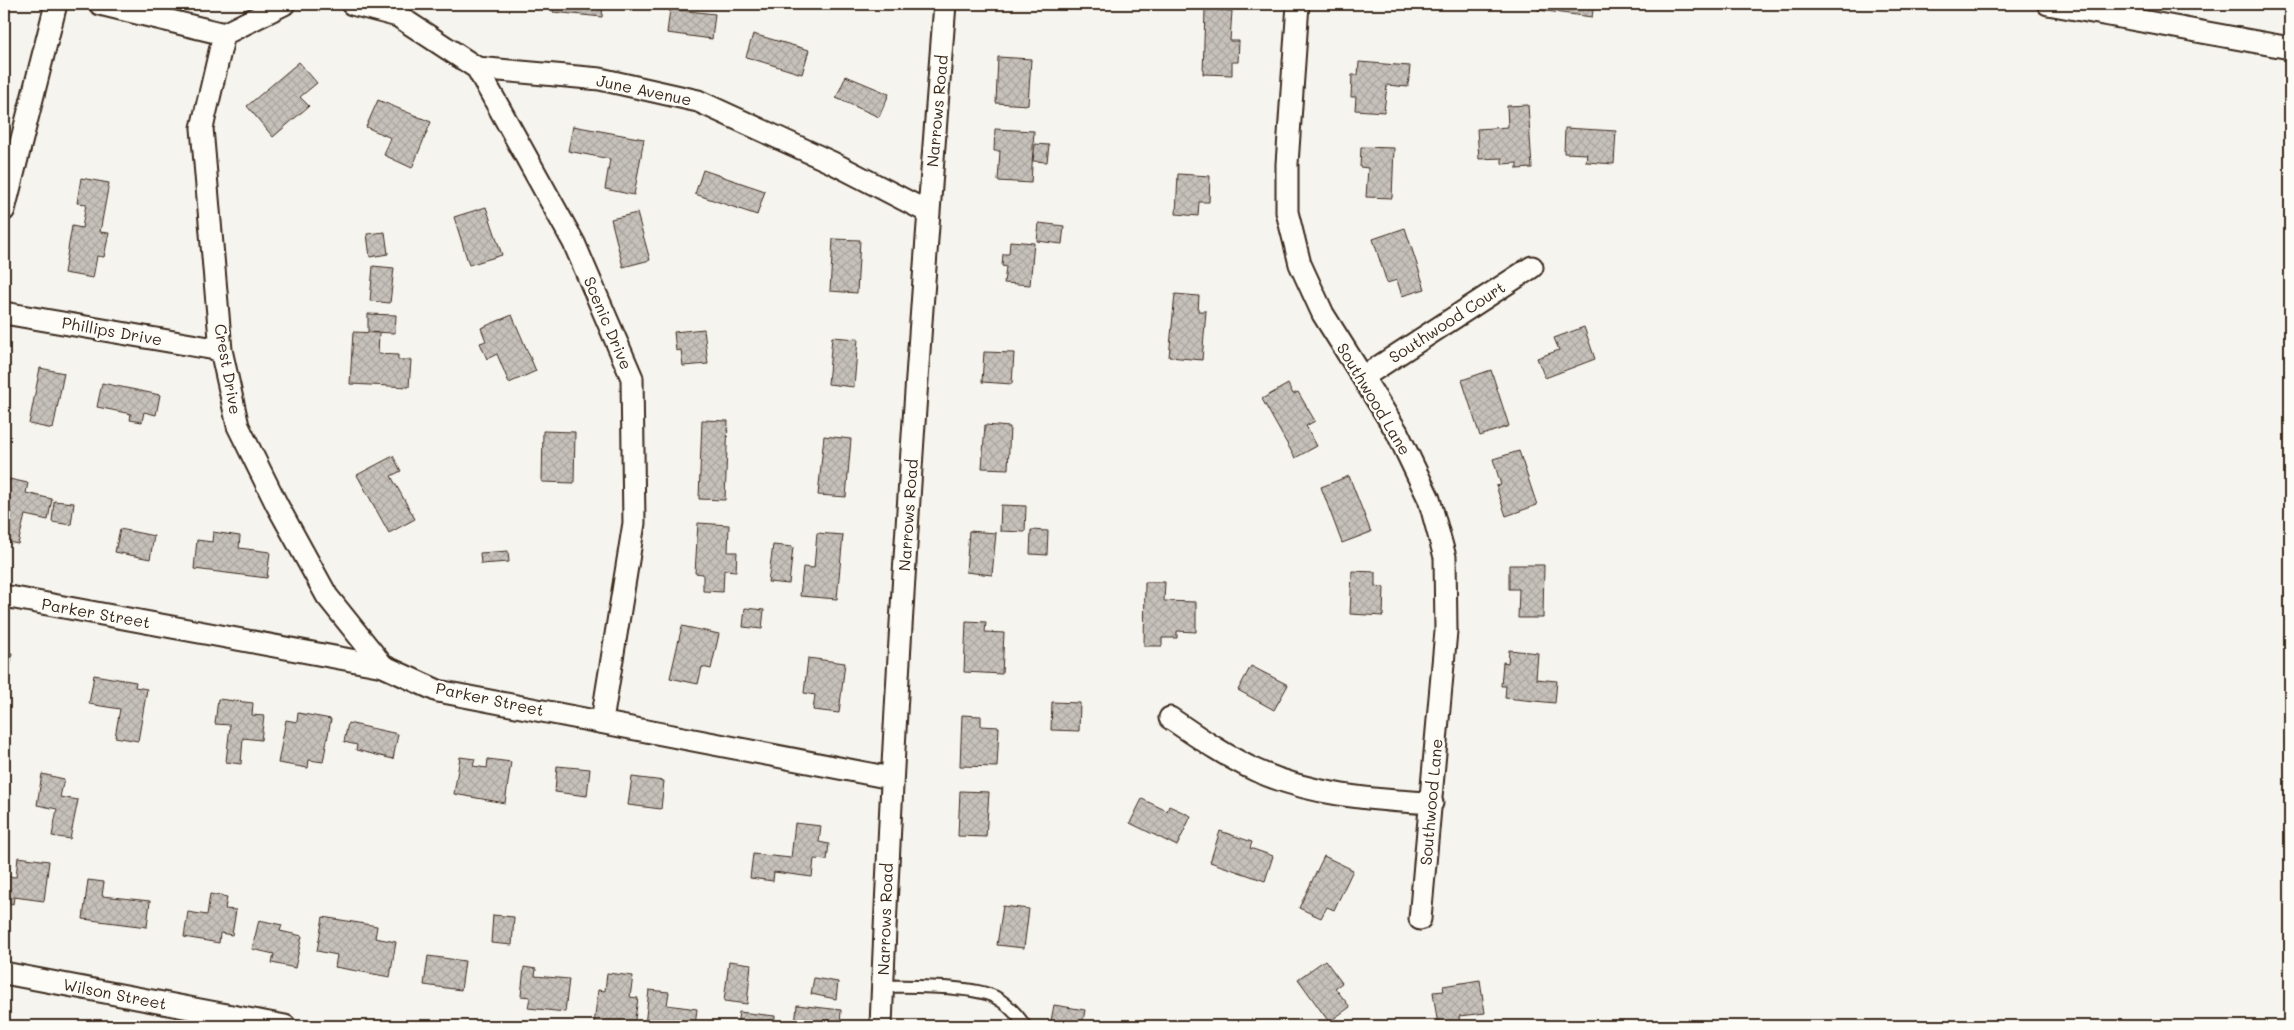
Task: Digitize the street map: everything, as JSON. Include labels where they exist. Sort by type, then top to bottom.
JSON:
[{"type":"street","points":[[4,210],[56,4]]},
{"type":"street","points":[[100,4],[224,34],[284,4]]},
{"type":"street","name":"June Avenue","points":[[352,4],[398,16],[478,68],[600,79],[698,101],[833,163],[928,212]]},
{"type":"street","name":"Narrows Road","points":[[881,1026],[891,778],[928,212],[945,4]]},
{"type":"street","name":"Southwood Lane","points":[[1298,4],[1286,164],[1287,212],[1300,264],[1322,314],[1397,432],[1428,500],[1445,557],[1446,631],[1432,803],[1420,919]]},
{"type":"street","points":[[2048,4],[2290,48]]},
{"type":"street","name":"Crest Drive","points":[[224,34],[202,128],[221,350],[238,426],[277,505],[327,596],[383,666]]},
{"type":"street","name":"Scenic Drive","points":[[478,68],[574,243],[632,378],[634,523],[602,721]]},
{"type":"street","name":"Southwood Court","points":[[1363,377],[1532,267]]},
{"type":"street","name":"Phillips Drive","points":[[4,313],[221,350]]},
{"type":"street","name":"Parker Street","points":[[4,596],[383,666],[438,691],[891,778]]},
{"type":"street","points":[[1170,718],[1224,754],[1256,771],[1317,790],[1377,800],[1432,803]]},
{"type":"street","name":"Wilson Street","points":[[4,973],[285,1026]]},
{"type":"lane","points":[[882,986],[948,989],[993,996],[1016,1012],[1025,1026]]},
{"type":"building","points":[[554,4],[603,4],[602,17],[553,12]]},
{"type":"building","points":[[1539,4],[1594,4],[1592,17],[1538,10]]},
{"type":"building","points":[[670,9],[715,14],[712,39],[667,33]]},
{"type":"building","points":[[1205,9],[1232,11],[1230,41],[1239,41],[1238,62],[1232,62],[1232,75],[1203,74]]},
{"type":"building","points":[[753,34],[809,50],[802,74],[746,57]]},
{"type":"building","points":[[998,57],[1031,59],[1028,105],[996,103]]},
{"type":"building","points":[[299,62],[317,83],[300,97],[309,106],[273,137],[247,106]]},
{"type":"building","points":[[1359,62],[1410,66],[1408,87],[1387,85],[1384,112],[1355,110],[1356,97],[1351,97],[1352,75],[1358,75]]},
{"type":"building","points":[[846,76],[889,94],[879,117],[836,98]]},
{"type":"building","points":[[378,100],[431,122],[412,168],[384,155],[391,138],[366,127]]},
{"type":"building","points":[[1528,105],[1532,168],[1517,169],[1517,163],[1502,164],[1502,158],[1479,159],[1477,129],[1508,127],[1507,106]]},
{"type":"building","points":[[573,126],[644,139],[634,195],[605,189],[610,159],[568,151]]},
{"type":"building","points":[[1565,128],[1616,131],[1614,164],[1586,162],[1587,154],[1564,153]]},
{"type":"building","points":[[995,129],[1034,131],[1031,183],[998,181],[1000,151],[994,151]]},
{"type":"building","points":[[1035,144],[1049,145],[1047,162],[1033,161]]},
{"type":"building","points":[[1361,147],[1394,148],[1392,198],[1366,197],[1368,168],[1360,167]]},
{"type":"building","points":[[703,170],[765,191],[757,215],[695,194]]},
{"type":"building","points":[[1178,174],[1210,176],[1209,202],[1199,202],[1198,216],[1176,214]]},
{"type":"building","points":[[81,178],[109,183],[100,232],[109,233],[104,257],[97,256],[93,278],[64,273],[72,226],[82,228],[86,204],[77,203]]},
{"type":"building","points":[[486,207],[502,255],[469,265],[454,217]]},
{"type":"building","points":[[637,213],[650,260],[623,267],[611,219]]},
{"type":"building","points":[[1039,223],[1064,226],[1062,244],[1037,241]]},
{"type":"building","points":[[1405,228],[1425,289],[1402,296],[1397,280],[1387,283],[1373,239]]},
{"type":"building","points":[[385,232],[388,254],[370,257],[367,234]]},
{"type":"building","points":[[833,239],[860,240],[857,293],[830,291]]},
{"type":"building","points":[[1010,241],[1034,243],[1030,285],[1004,283],[1006,267],[1002,266],[1003,254],[1009,254]]},
{"type":"building","points":[[373,266],[394,268],[390,303],[370,301]]},
{"type":"building","points":[[1175,294],[1199,296],[1198,311],[1206,311],[1202,360],[1169,357]]},
{"type":"building","points":[[368,314],[396,315],[395,333],[368,332]]},
{"type":"building","points":[[512,315],[536,371],[509,383],[497,354],[487,359],[480,343],[486,341],[481,328]]},
{"type":"building","points":[[1584,327],[1595,359],[1545,378],[1537,358],[1559,350],[1554,338]]},
{"type":"building","points":[[704,329],[708,364],[683,366],[681,350],[676,351],[674,332]]},
{"type":"building","points":[[353,332],[379,333],[378,354],[398,355],[398,360],[411,360],[409,387],[350,384]]},
{"type":"building","points":[[832,337],[858,339],[854,387],[828,384]]},
{"type":"building","points":[[984,352],[1014,353],[1012,384],[982,382]]},
{"type":"building","points":[[40,368],[64,373],[53,429],[29,424]]},
{"type":"building","points":[[1491,370],[1509,426],[1480,436],[1462,380]]},
{"type":"building","points":[[102,383],[160,395],[156,415],[144,412],[142,422],[130,420],[131,414],[97,407]]},
{"type":"building","points":[[1288,384],[1293,394],[1298,392],[1315,421],[1306,426],[1317,446],[1295,458],[1262,399]]},
{"type":"building","points":[[702,420],[728,421],[725,500],[699,499]]},
{"type":"building","points":[[985,425],[1010,427],[1008,469],[982,468]]},
{"type":"building","points":[[543,431],[575,432],[574,483],[542,482]]},
{"type":"building","points":[[824,436],[851,439],[846,497],[818,495]]},
{"type":"building","points":[[1519,451],[1537,505],[1506,516],[1496,486],[1501,485],[1493,459]]},
{"type":"building","points":[[393,456],[401,471],[391,476],[415,519],[389,533],[357,475]]},
{"type":"building","points":[[1349,476],[1371,532],[1342,543],[1321,487]]},
{"type":"building","points":[[9,479],[28,483],[26,493],[52,499],[48,520],[25,515],[18,544],[4,541],[4,501]]},
{"type":"building","points":[[54,501],[74,503],[71,525],[52,522]]},
{"type":"building","points":[[1001,505],[1026,506],[1025,532],[1000,531]]},
{"type":"building","points":[[698,523],[729,525],[728,552],[737,552],[736,571],[724,570],[723,592],[703,591],[703,574],[695,573]]},
{"type":"building","points":[[120,529],[154,536],[150,559],[115,552]]},
{"type":"building","points":[[1031,530],[1048,531],[1047,555],[1030,554]]},
{"type":"building","points":[[969,531],[996,533],[992,575],[966,572]]},
{"type":"building","points":[[213,532],[240,536],[239,548],[270,552],[267,578],[194,569],[197,540],[212,542]]},
{"type":"building","points":[[817,533],[843,535],[837,599],[800,596],[803,567],[814,568]]},
{"type":"building","points":[[773,545],[793,547],[789,584],[768,582]]},
{"type":"building","points":[[508,551],[509,562],[481,564],[480,553]]},
{"type":"building","points":[[1509,565],[1544,565],[1543,618],[1518,618],[1519,589],[1509,589]]},
{"type":"building","points":[[1352,571],[1375,572],[1375,586],[1384,587],[1383,616],[1350,614]]},
{"type":"building","points":[[1145,582],[1165,582],[1164,601],[1196,602],[1196,632],[1177,631],[1177,638],[1162,638],[1162,646],[1144,646]]},
{"type":"building","points":[[745,608],[764,610],[762,629],[743,627]]},
{"type":"building","points":[[966,621],[986,622],[985,632],[1004,633],[1002,674],[964,672]]},
{"type":"building","points":[[682,626],[719,634],[711,669],[702,667],[698,684],[670,678]]},
{"type":"building","points":[[1509,650],[1538,653],[1536,679],[1557,681],[1555,703],[1505,698],[1506,686],[1501,686],[1503,662],[1508,663]]},
{"type":"building","points":[[4,652],[12,653],[6,704],[4,704]]},
{"type":"building","points":[[808,658],[845,663],[839,713],[813,710],[815,695],[804,693]]},
{"type":"building","points":[[1251,666],[1288,685],[1274,710],[1238,690]]},
{"type":"building","points":[[94,675],[136,682],[135,687],[147,689],[138,741],[115,737],[120,709],[89,704]]},
{"type":"building","points":[[218,699],[253,703],[252,715],[264,716],[261,740],[243,738],[241,764],[226,762],[230,725],[215,724]]},
{"type":"building","points":[[1052,702],[1080,703],[1079,731],[1051,730]]},
{"type":"building","points":[[298,713],[331,719],[323,762],[309,760],[308,768],[278,763],[286,720],[297,722]]},
{"type":"building","points":[[962,715],[981,716],[981,726],[999,727],[997,767],[960,766]]},
{"type":"building","points":[[348,723],[398,734],[393,759],[356,750],[357,745],[344,742]]},
{"type":"building","points":[[460,757],[475,759],[473,766],[487,768],[488,759],[511,762],[505,803],[454,794]]},
{"type":"building","points":[[557,766],[590,769],[587,796],[555,792]]},
{"type":"building","points":[[42,774],[64,779],[60,797],[78,800],[70,839],[52,836],[57,809],[37,805]]},
{"type":"building","points":[[632,777],[664,781],[661,809],[628,805]]},
{"type":"building","points":[[960,791],[989,792],[986,837],[958,836]]},
{"type":"building","points":[[1142,799],[1167,811],[1169,806],[1191,816],[1177,846],[1130,823]]},
{"type":"building","points":[[795,823],[821,826],[819,842],[829,844],[827,860],[814,859],[812,877],[774,872],[773,881],[750,878],[753,854],[791,858]]},
{"type":"building","points":[[1220,831],[1252,842],[1250,848],[1273,856],[1265,881],[1210,862]]},
{"type":"building","points":[[1324,856],[1353,870],[1334,910],[1327,907],[1321,918],[1299,908]]},
{"type":"building","points":[[18,857],[49,861],[44,901],[14,897],[13,904],[4,902],[4,876],[16,877]]},
{"type":"building","points":[[88,880],[104,882],[102,896],[150,901],[147,927],[83,919]]},
{"type":"building","points":[[210,894],[227,897],[225,909],[236,910],[232,935],[220,933],[219,943],[184,937],[188,912],[207,915]]},
{"type":"building","points":[[1003,906],[1029,909],[1024,948],[997,945]]},
{"type":"building","points":[[493,915],[514,917],[512,945],[491,943]]},
{"type":"building","points":[[323,917],[377,926],[375,938],[396,942],[390,977],[335,967],[337,955],[317,951]]},
{"type":"building","points":[[259,920],[282,925],[280,931],[302,936],[295,968],[272,963],[274,954],[252,949]]},
{"type":"building","points":[[428,956],[465,961],[461,990],[424,985]]},
{"type":"building","points":[[1325,960],[1342,983],[1335,988],[1350,1007],[1329,1022],[1298,979]]},
{"type":"building","points":[[729,961],[751,964],[747,1004],[724,1001]]},
{"type":"building","points":[[524,967],[536,969],[535,976],[569,979],[565,1012],[528,1008],[530,997],[521,996]]},
{"type":"building","points":[[607,973],[633,976],[630,997],[638,998],[634,1026],[615,1024],[614,1026],[594,1025],[598,990],[605,991]]},
{"type":"building","points":[[814,978],[838,982],[836,999],[811,994]]},
{"type":"building","points":[[1480,980],[1485,1013],[1459,1016],[1460,1026],[1438,1026],[1433,992],[1444,991],[1443,986]]},
{"type":"building","points":[[649,990],[669,992],[667,1005],[697,1009],[695,1026],[645,1025]]},
{"type":"building","points":[[797,1005],[841,1010],[840,1026],[795,1026]]},
{"type":"building","points":[[1054,1005],[1085,1010],[1082,1026],[1050,1026]]},
{"type":"building","points":[[739,1012],[775,1016],[774,1026],[737,1026]]}]
